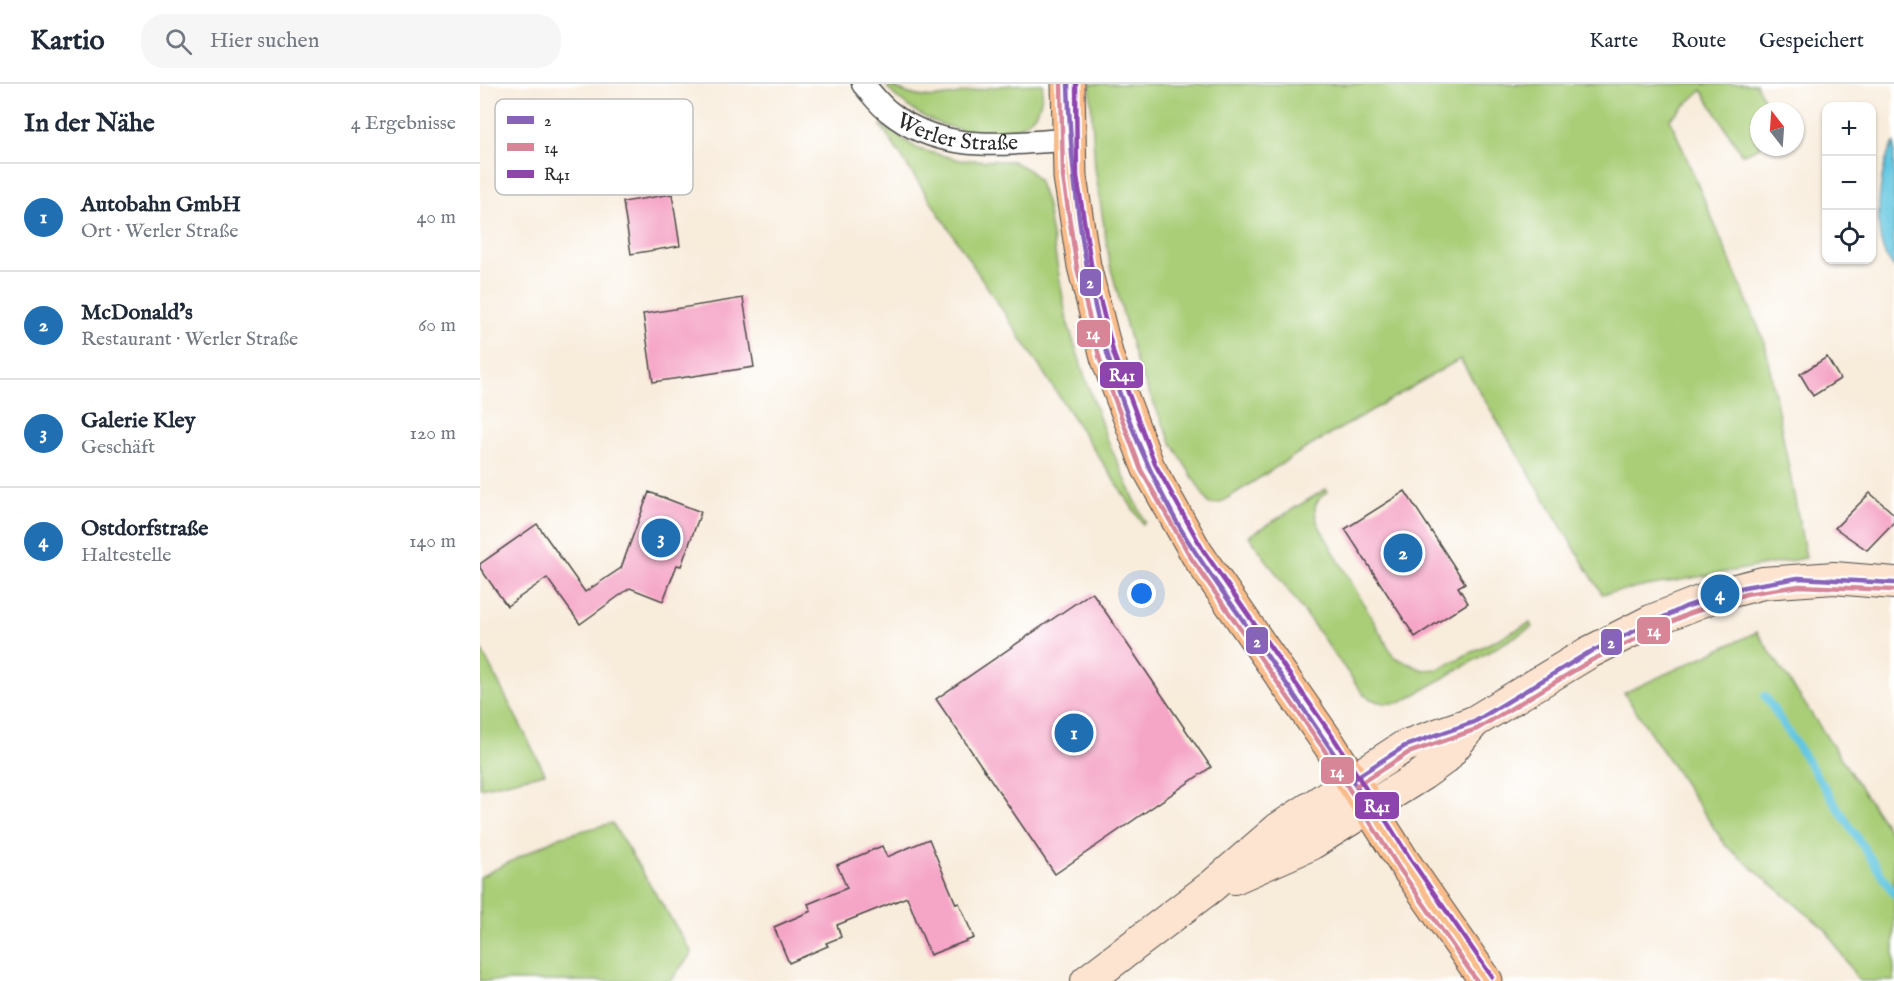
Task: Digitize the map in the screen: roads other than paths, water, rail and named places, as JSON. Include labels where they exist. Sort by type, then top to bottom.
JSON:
[{"type":"main road","points":[[1068,84],[1068,140],[1073,196],[1084,266],[1107,357],[1148,467],[1197,554],[1361,793],[1486,981]]},
{"type":"main road","points":[[1088,981],[1212,886],[1278,829],[1361,793],[1418,739],[1474,722],[1588,653],[1651,621],[1725,593],[1763,583],[1834,578],[1894,583]]},
{"type":"street","name":"Werler Straße","points":[[863,84],[888,111],[928,136],[969,145],[1068,140]]},
{"type":"water","points":[[1894,143],[1894,268],[1885,254],[1881,241],[1879,213],[1885,166]]},
{"type":"waterway","points":[[1765,696],[1894,894]]},
{"type":"place","name":"Galerie Kley","points":[[661,538]]},
{"type":"place","name":"McDonald's","points":[[1403,553]]},
{"type":"place","name":"Ostdorfstraße","points":[[1720,594]]},
{"type":"place","name":"Autobahn GmbH","points":[[1074,733]]}]
